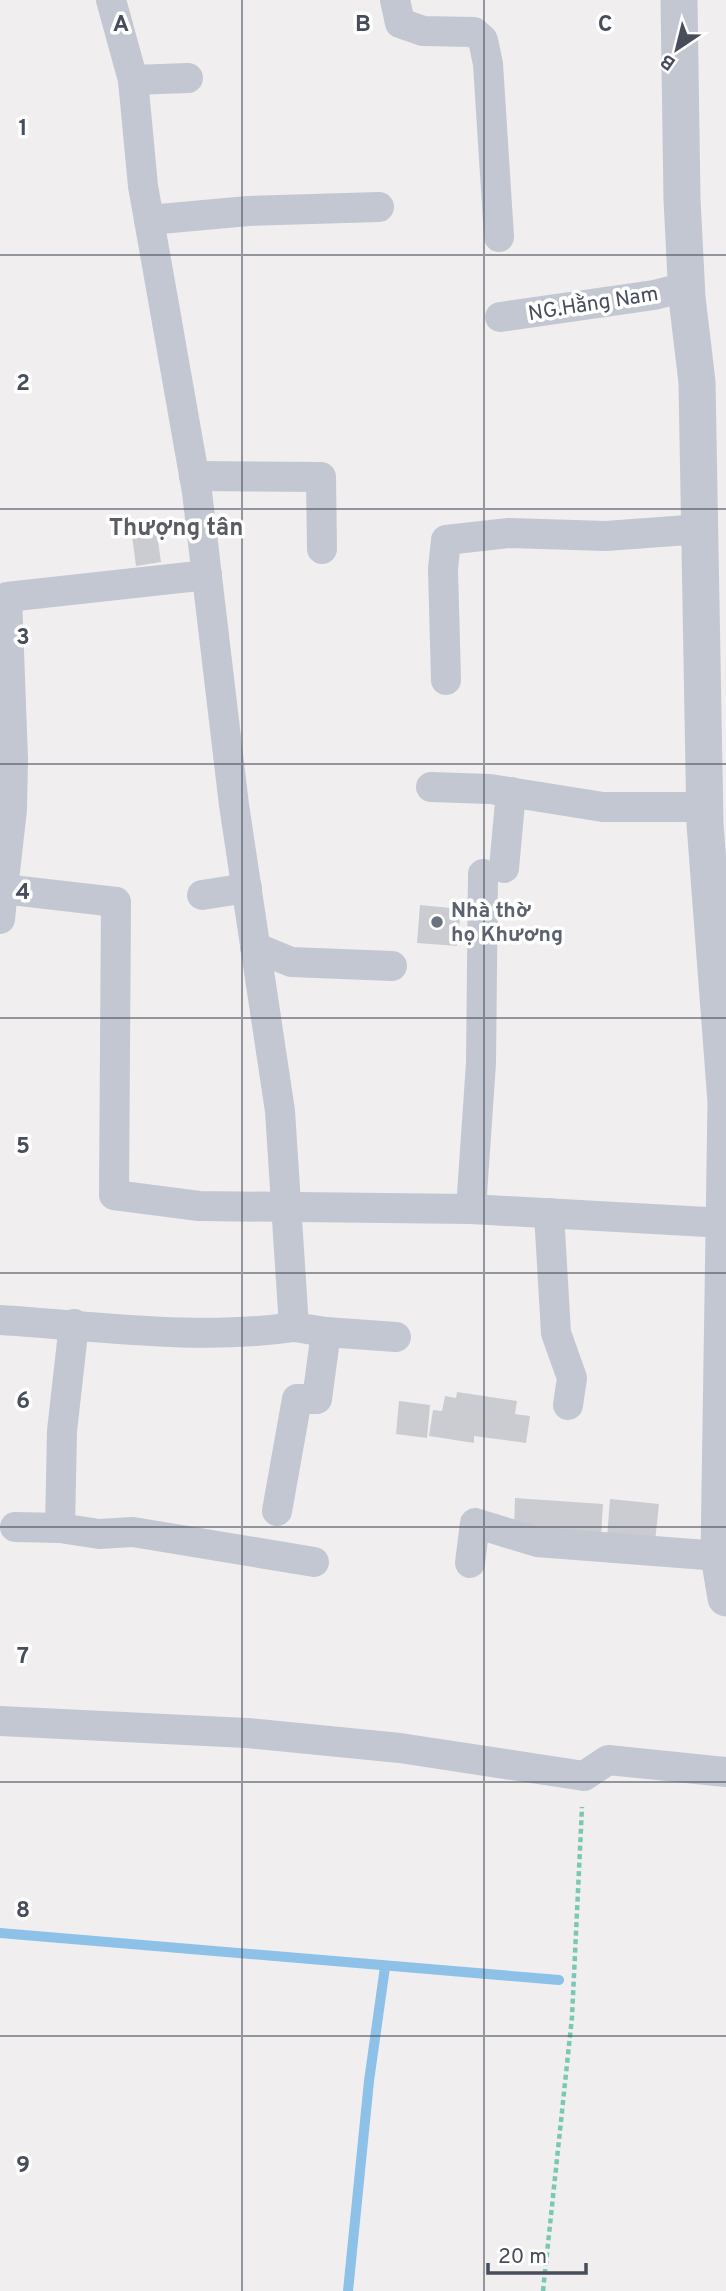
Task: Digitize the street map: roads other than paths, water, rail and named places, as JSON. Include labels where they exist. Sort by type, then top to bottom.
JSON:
[{"type":"street","points":[[111,0],[133,80],[149,220],[194,476],[207,575],[202,652],[247,888],[280,1111],[294,1327]]},
{"type":"street","points":[[395,0],[400,23],[423,31],[474,32],[483,40],[488,64],[499,237]]},
{"type":"street","points":[[679,0],[686,287],[697,382],[705,807],[726,1102],[719,1556],[726,1598]]},
{"type":"street","points":[[133,80],[188,78]]},
{"type":"street","points":[[149,220],[248,211],[379,207]]},
{"type":"street","name":"NG.Hằng Nam","points":[[500,317],[654,295],[686,287]]},
{"type":"street","points":[[194,476],[321,477],[322,549]]},
{"type":"street","points":[[446,680],[446,540],[509,533],[606,536],[701,529]]},
{"type":"street","points":[[0,919],[12,809],[13,759],[4,597],[207,575]]},
{"type":"street","points":[[431,787],[511,792],[603,807],[705,807]]},
{"type":"street","points":[[471,1209],[494,871],[511,792]]},
{"type":"street","points":[[2,882],[116,902],[114,1195],[199,1206],[471,1209],[725,1223]]},
{"type":"street","points":[[202,895],[247,888]]},
{"type":"street","points":[[255,947],[291,962],[392,966]]},
{"type":"street","points":[[549,1213],[556,1333],[572,1377],[568,1405]]},
{"type":"street","points":[[0,1320],[260,1332],[294,1327],[396,1337]]},
{"type":"street","points":[[60,1528],[62,1431],[74,1324]]},
{"type":"street","points":[[277,1511],[297,1399],[317,1399],[326,1332]]},
{"type":"street","points":[[470,1563],[475,1523],[537,1542],[719,1556]]},
{"type":"street","points":[[15,1527],[60,1528],[99,1534],[132,1532],[314,1562]]},
{"type":"street","points":[[0,1721],[247,1733],[400,1748],[584,1776],[608,1760],[726,1772]]},
{"type":"waterway","points":[[0,1933],[559,1980]]},
{"type":"waterway","points":[[348,2291],[369,2081],[385,1967]]},
{"type":"place","name":"Nhà thờ họ Khương","points":[[437,922]]},
{"type":"district","name":"Thượng tân","points":[[176,527]]}]
